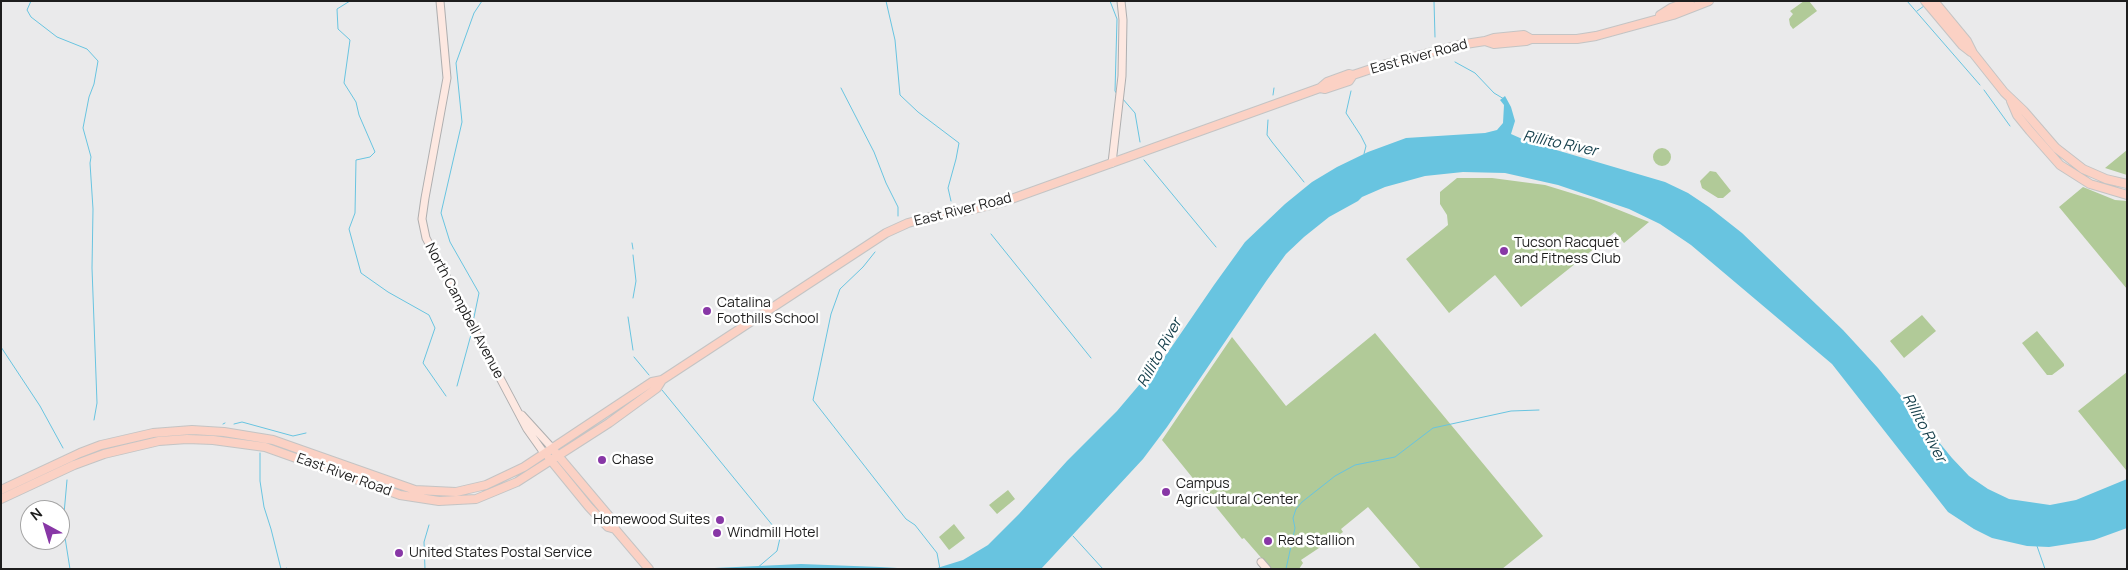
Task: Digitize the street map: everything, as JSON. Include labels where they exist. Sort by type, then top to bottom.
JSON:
[{"type":"main road","name":"North Campbell Avenue","points":[[440,1],[447,78],[436,128],[422,219],[426,238],[527,429],[544,453],[608,527],[615,529]]},
{"type":"main road","points":[[1112,163],[1122,76],[1123,20],[1121,1]]},
{"type":"main road","name":"East River Road","points":[[1656,18],[1671,8],[1690,1]]},
{"type":"main road","name":"East River Road","points":[[1,490],[96,447],[134,437],[166,432],[224,432],[285,444],[415,490],[447,493],[472,490],[495,482],[544,453],[652,382],[662,380],[886,233],[908,223],[1003,202],[1320,88],[1324,89],[1349,81],[1353,76],[1394,62],[1459,45],[1485,41],[1494,44],[1526,42],[1531,39],[1596,36],[1656,18],[1673,15],[1709,1]]},
{"type":"main road","points":[[1925,1],[1962,45],[1973,53]]},
{"type":"main road","points":[[1934,1],[2009,97],[2024,111],[2051,143],[2066,157],[2090,172],[2127,184]]},
{"type":"main road","points":[[2009,97],[2018,115],[2047,152],[2060,165],[2090,184],[2127,195]]},
{"type":"main road","name":"East River Road","points":[[1,499],[91,458],[131,447],[172,440],[213,440],[265,447],[400,495],[439,501],[460,501],[491,494],[517,482],[559,456],[658,388],[662,380]]},
{"type":"main road","name":"North Campbell Avenue","points":[[517,409],[614,522],[615,529],[648,567]]},
{"type":"main road","points":[[1261,562],[1267,569]]},
{"type":"green space","points":[[1804,1],[1809,1],[1817,11],[1793,29],[1789,19],[1793,14],[1790,11]]},
{"type":"green space","points":[[1658,148],[1666,148],[1671,153],[1669,164],[1658,166],[1653,161],[1653,153]]},
{"type":"green space","points":[[2127,150],[2127,175],[2105,168]]},
{"type":"green space","points":[[1710,171],[1716,172],[1731,191],[1723,198],[1718,198],[1702,188],[1700,181]]},
{"type":"green space","name":"Tucson Racquet and Fitness Club","points":[[1457,178],[1492,178],[1545,185],[1594,200],[1649,222],[1624,243],[1615,232],[1521,307],[1495,275],[1449,313],[1406,259],[1448,225],[1447,215],[1440,204],[1440,192]]},
{"type":"green space","points":[[2083,187],[2115,200],[2127,201],[2127,289],[2059,207]]},
{"type":"green space","points":[[1922,315],[1936,331],[1904,358],[1890,341]]},
{"type":"green space","points":[[2037,331],[2064,364],[2052,375],[2047,375],[2022,343]]},
{"type":"green space","points":[[1375,333],[1543,536],[1502,569],[1421,569],[1368,507],[1341,529],[1343,532],[1301,560],[1303,563],[1299,569],[1271,569],[1244,538],[1242,539],[1162,440],[1232,337],[1286,406]]},
{"type":"green space","points":[[2127,372],[2127,470],[2126,470],[2078,411]]},
{"type":"green space","points":[[1008,490],[1015,499],[997,514],[989,505]]},
{"type":"green space","points":[[954,524],[965,538],[949,550],[939,537]]},
{"type":"water","name":"Rillito River","points":[[1505,96],[1515,121],[1511,134],[1529,142],[1665,182],[1688,193],[1742,233],[1843,330],[1878,368],[1969,476],[1988,489],[2009,499],[2050,505],[2076,500],[2127,479],[2127,528],[2094,540],[2049,547],[2027,546],[1992,538],[1974,529],[1948,512],[1832,364],[1691,245],[1660,224],[1629,209],[1558,185],[1505,173],[1463,172],[1425,176],[1385,187],[1362,197],[1329,217],[1304,237],[1286,254],[1267,280],[1167,427],[1143,459],[1041,569],[934,569],[963,560],[988,545],[1019,514],[1067,461],[1117,411],[1145,378],[1153,374],[1245,242],[1285,204],[1312,182],[1337,167],[1368,152],[1406,138],[1485,133],[1497,130],[1503,123],[1504,105],[1500,100]]},
{"type":"water","points":[[801,564],[880,567],[915,569],[693,569]]},
{"type":"waterway","points":[[31,1],[27,10],[31,17],[57,37],[87,49],[98,61],[83,128],[91,157],[93,209],[92,268],[97,403],[94,420]]},
{"type":"waterway","points":[[350,1],[337,9],[338,29],[350,40],[344,83],[356,102],[359,115],[375,152],[370,157],[356,160],[355,213],[349,229],[361,273],[388,292],[429,315],[435,328],[423,363],[446,396]]},
{"type":"waterway","points":[[473,322],[479,293],[450,242],[441,213],[462,122],[456,63],[474,13],[482,1]]},
{"type":"waterway","points":[[886,1],[895,40],[900,95],[918,112],[959,143],[948,188],[951,201]]},
{"type":"waterway","points":[[1110,1],[1117,19],[1115,91],[1117,94]]},
{"type":"waterway","points":[[1434,1],[1435,37]]},
{"type":"waterway","points":[[1907,1],[1980,85]]},
{"type":"waterway","points":[[1917,11],[1924,6]]},
{"type":"waterway","points":[[1455,62],[1475,73],[1494,93],[1504,99]]},
{"type":"waterway","points":[[841,88],[874,152],[898,207],[898,216]]},
{"type":"waterway","points":[[1273,95],[1274,88]]},
{"type":"waterway","points":[[1984,90],[2010,126]]},
{"type":"waterway","points":[[1351,91],[1346,113],[1366,146],[1364,154]]},
{"type":"waterway","points":[[1122,98],[1135,113],[1140,142]]},
{"type":"waterway","points":[[1268,120],[1267,135],[1304,182]]},
{"type":"waterway","points":[[1144,160],[1216,247]]},
{"type":"waterway","points":[[991,234],[1091,358]]},
{"type":"waterway","points":[[632,243],[633,249]]},
{"type":"waterway","points":[[875,252],[863,267],[840,289],[831,314],[813,400],[906,519],[915,525],[937,553],[940,569]]},
{"type":"waterway","points":[[633,255],[636,281],[633,298]]},
{"type":"waterway","points":[[628,317],[633,350]]},
{"type":"waterway","points":[[457,386],[472,331]]},
{"type":"waterway","points":[[1,347],[40,406],[63,448]]},
{"type":"waterway","points":[[634,357],[649,375]]},
{"type":"waterway","points":[[662,390],[778,532],[780,538],[777,551],[756,569]]},
{"type":"waterway","points":[[1286,569],[1295,528],[1293,518],[1296,509],[1335,476],[1355,465],[1395,457],[1433,428],[1511,411],[1539,410]]},
{"type":"waterway","points":[[234,424],[242,422],[293,436],[306,433]]},
{"type":"waterway","points":[[260,453],[260,481],[264,507],[281,569]]},
{"type":"waterway","points":[[67,480],[63,525],[70,569]]},
{"type":"waterway","points":[[425,569],[424,542],[429,525]]},
{"type":"waterway","points":[[1073,536],[1103,569]]},
{"type":"waterway","points":[[2037,546],[2045,569]]},
{"type":"place","name":"Tucson Racquet and Fitness Club","points":[[1504,251]]},
{"type":"place","name":"Catalina Foothills School","points":[[707,311]]},
{"type":"place","name":"Chase","points":[[602,460]]},
{"type":"place","name":"Campus Agricultural Center","points":[[1166,492]]},
{"type":"place","name":"Homewood Suites","points":[[720,520]]},
{"type":"place","name":"Windmill Hotel","points":[[717,533]]},
{"type":"place","name":"Red Stallion","points":[[1268,541]]},
{"type":"place","name":"United States Postal Service","points":[[399,553]]}]
